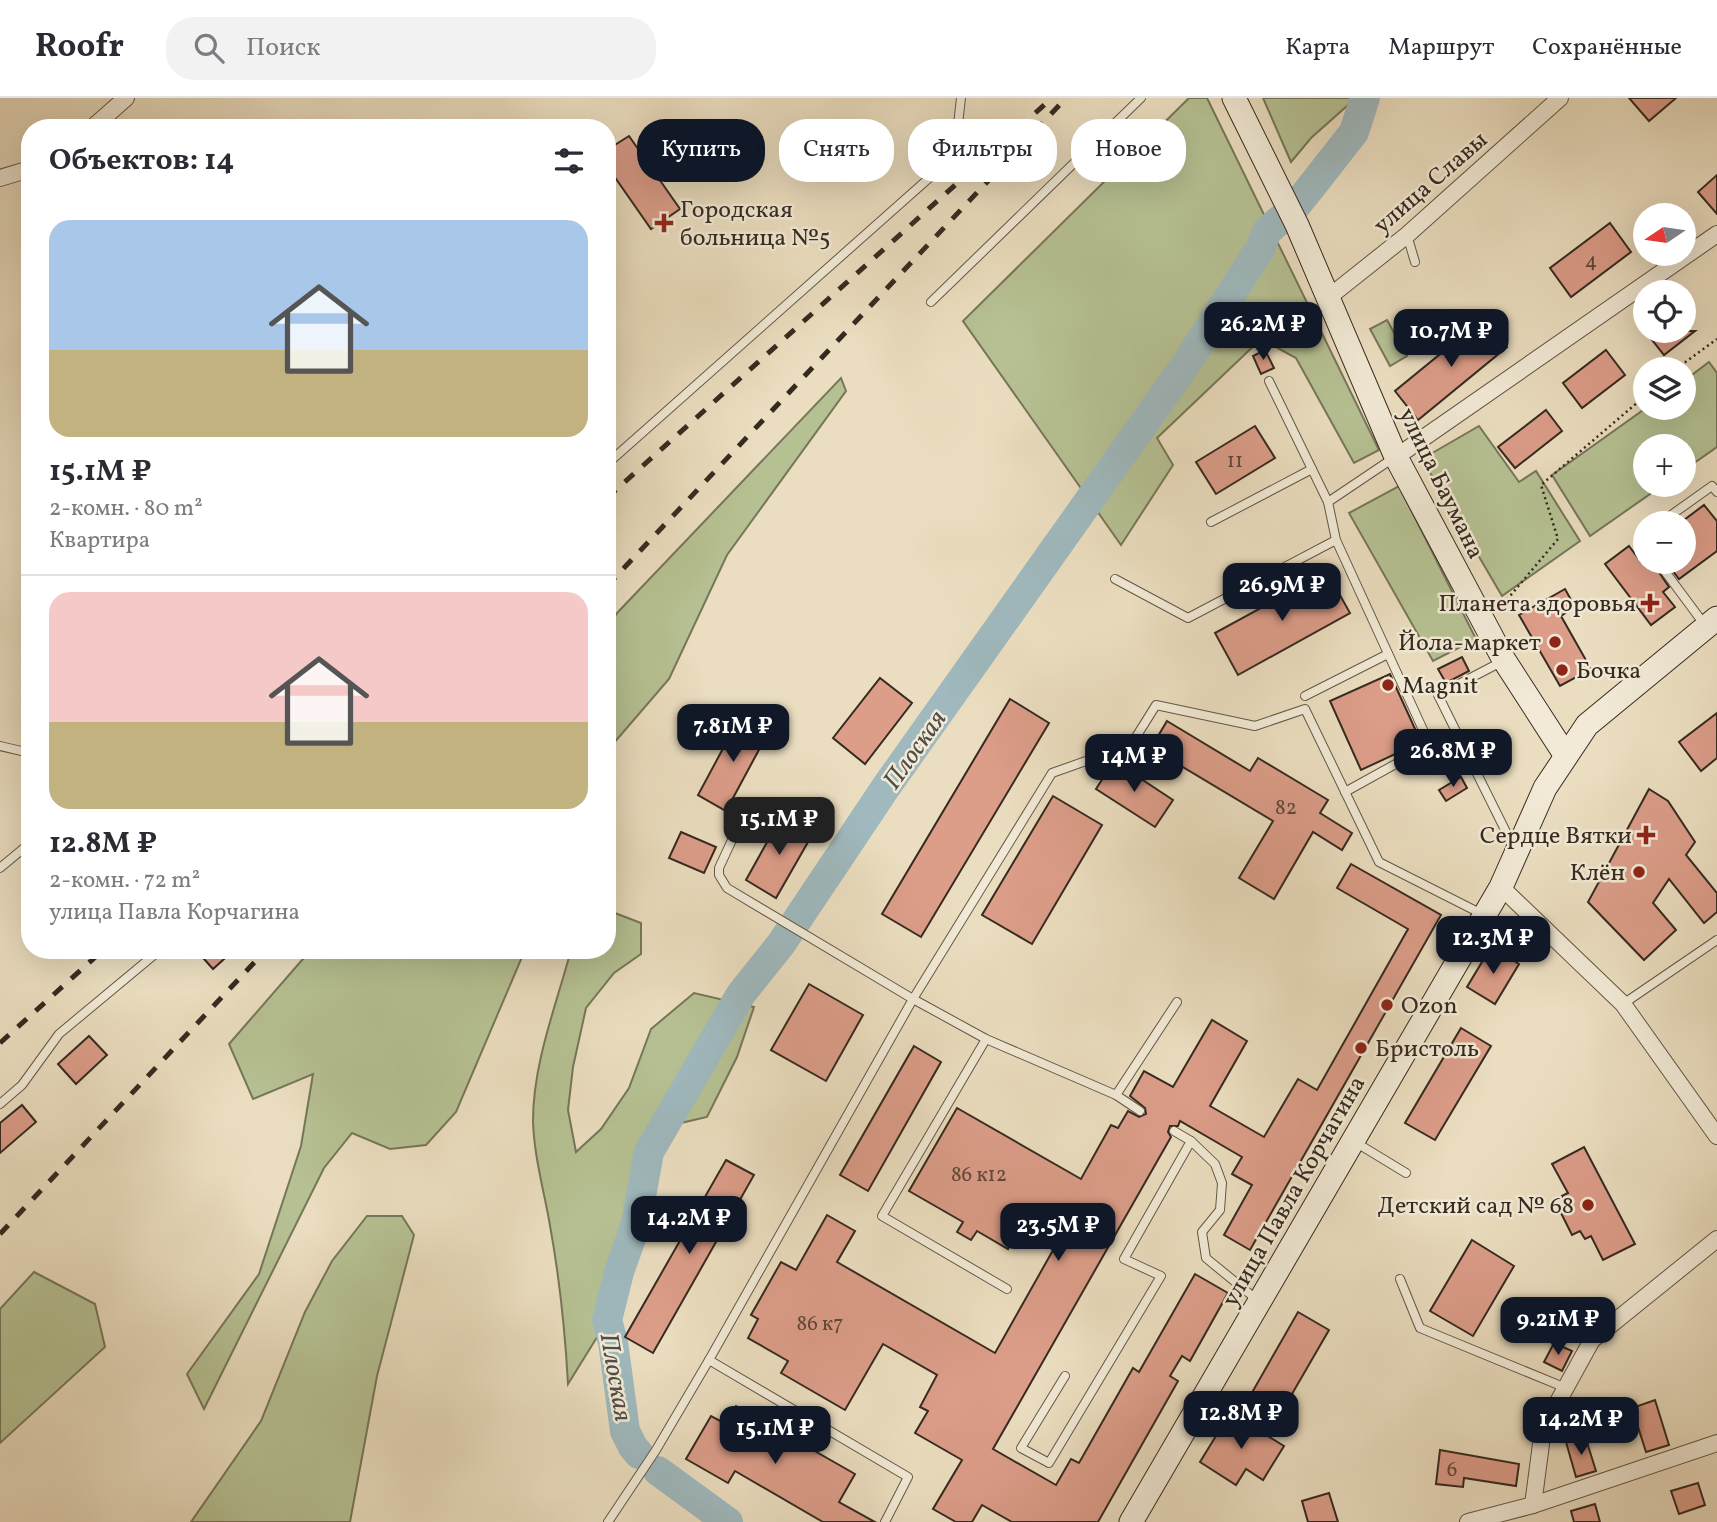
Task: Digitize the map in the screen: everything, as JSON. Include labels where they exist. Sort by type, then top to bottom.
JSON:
[{"type":"main road","name":"улица Баумана","points":[[1234,98],[1297,225],[1396,457],[1504,660]]},
{"type":"main road","points":[[1504,660],[1566,756],[1587,724],[1711,622]]},
{"type":"main road","name":"улица Павла Корчагина","points":[[1131,1522],[1500,887],[1545,788],[1566,756]]},
{"type":"street","points":[[102,119],[126,98]]},
{"type":"street","name":"улица Славы","points":[[1329,297],[1406,235],[1559,98]]},
{"type":"street","points":[[0,178],[21,172]]},
{"type":"street","points":[[1396,457],[1717,234]]},
{"type":"street","points":[[1500,887],[1623,1004],[1717,1136]]},
{"type":"street","points":[[1533,1505],[1543,1429],[1592,1340],[1717,1238]]},
{"type":"street","points":[[1468,1522],[1533,1505],[1717,1443]]},
{"type":"lane","points":[[616,456],[937,171],[956,142],[961,98]]},
{"type":"lane","points":[[931,302],[1141,98]]},
{"type":"lane","points":[[1406,235],[1415,261]]},
{"type":"lane","points":[[1269,381],[1328,502],[1336,540],[1430,745],[1345,792]]},
{"type":"lane","points":[[1328,502],[1396,457]]},
{"type":"lane","points":[[1211,522],[1312,469]]},
{"type":"lane","points":[[1677,511],[1712,486],[1717,492]]},
{"type":"lane","points":[[1115,579],[1188,618],[1336,540]]},
{"type":"lane","points":[[1669,574],[1711,622]]},
{"type":"lane","points":[[1305,696],[1388,654]]},
{"type":"lane","points":[[1504,660],[1438,695],[1516,852]]},
{"type":"lane","points":[[608,1522],[656,1450],[913,999],[1052,772],[1131,744],[1156,705],[1255,726],[1305,709],[1379,862],[1484,915]]},
{"type":"lane","points":[[0,746],[21,751]]},
{"type":"lane","points":[[738,827],[719,868],[721,880],[737,895],[986,1039],[1116,1095],[1140,1111]]},
{"type":"lane","points":[[0,868],[21,850]]},
{"type":"lane","points":[[1623,1004],[1717,940]]},
{"type":"lane","points":[[0,1104],[22,1085],[59,1034],[149,959]]},
{"type":"lane","points":[[1116,1095],[1177,1002]]},
{"type":"lane","points":[[986,1039],[882,1216],[1007,1289]]},
{"type":"lane","points":[[1174,1131],[1191,1141],[1215,1164],[1222,1183],[1220,1210],[1202,1232],[1206,1258],[1259,1301]]},
{"type":"lane","points":[[1352,1140],[1406,1173]]},
{"type":"lane","points":[[1065,1376],[1021,1448],[1049,1463],[1161,1276],[1124,1259],[1191,1141]]},
{"type":"lane","points":[[1400,1279],[1420,1328],[1566,1388]]},
{"type":"lane","points":[[709,1360],[908,1477],[885,1522]]},
{"type":"path","points":[[1692,357],[1717,339]]},
{"type":"path","points":[[1485,627],[1558,539],[1541,485],[1633,406]]},
{"type":"green space","points":[[1189,98],[1207,98],[1379,450],[1354,463],[1296,358],[1261,339],[1157,438],[1173,465],[1121,545],[963,321],[1104,182],[1186,182],[1186,119],[1168,119]]},
{"type":"green space","points":[[1263,98],[1352,98],[1291,162]]},
{"type":"green space","points":[[1387,320],[1407,356],[1390,366],[1370,329]]},
{"type":"green space","points":[[1709,362],[1717,373],[1717,447],[1696,462],[1696,434],[1633,434],[1633,497],[1646,497],[1590,536],[1552,475],[1633,417],[1633,420],[1696,420],[1696,372]]},
{"type":"green space","points":[[841,378],[846,391],[727,555],[669,679],[616,741],[618,612]]},
{"type":"green space","points":[[1479,426],[1519,482],[1536,471],[1580,541],[1502,596],[1422,459]]},
{"type":"green space","points":[[1399,486],[1476,639],[1433,661],[1349,513]]},
{"type":"green space","points":[[616,913],[641,923],[641,954],[614,973],[586,1008],[573,1067],[568,1110],[576,1152],[601,1129],[629,1088],[651,1029],[694,993],[754,1007],[737,1057],[707,1117],[681,1123],[656,1157],[650,1207],[625,1292],[568,1384],[559,1281],[533,1121],[537,1078],[568,959],[616,959]]},
{"type":"green space","points":[[521,959],[456,1112],[426,1145],[390,1149],[352,1133],[324,1168],[204,1409],[187,1374],[259,1274],[301,1146],[313,1074],[253,1099],[229,1044],[302,960]]},
{"type":"green space","points":[[367,1216],[402,1216],[414,1235],[377,1376],[350,1522],[191,1522],[261,1421],[305,1312],[332,1261]]},
{"type":"green space","points":[[34,1272],[95,1304],[105,1347],[0,1443],[0,1309]]},
{"type":"building","points":[[1629,98],[1676,98],[1649,121]]},
{"type":"building","points":[[629,136],[637,147],[637,182],[661,182],[680,209],[651,229],[616,179],[616,144]]},
{"type":"building","points":[[1717,175],[1717,214],[1698,192]]},
{"type":"building","points":[[1610,223],[1631,252],[1571,297],[1550,268]]},
{"type":"building","points":[[1483,319],[1507,347],[1418,420],[1395,391]]},
{"type":"building","points":[[1654,343],[1680,343],[1664,355]]},
{"type":"building","points":[[1265,350],[1274,368],[1261,374],[1253,356]]},
{"type":"building","points":[[1606,350],[1625,375],[1582,408],[1563,383]]},
{"type":"building","points":[[1546,410],[1562,431],[1515,468],[1498,447]]},
{"type":"building","points":[[1255,426],[1275,458],[1216,494],[1196,462]]},
{"type":"building","points":[[1704,505],[1717,521],[1717,551],[1696,566],[1696,511]]},
{"type":"building","points":[[1629,546],[1633,551],[1633,574],[1660,574],[1669,587],[1663,592],[1675,607],[1651,625],[1605,564]]},
{"type":"building","points":[[1327,572],[1350,613],[1238,675],[1215,633]]},
{"type":"building","name":"Йола-маркет","points":[[1565,589],[1575,607],[1561,616],[1591,669],[1560,686],[1519,615]]},
{"type":"building","points":[[1462,657],[1469,671],[1446,683],[1438,669]]},
{"type":"building","points":[[1390,674],[1421,742],[1361,770],[1330,701]]},
{"type":"building","points":[[880,678],[912,703],[865,764],[833,738]]},
{"type":"building","points":[[1010,699],[1049,723],[921,937],[882,914]]},
{"type":"building","points":[[1717,713],[1717,758],[1701,771],[1679,742]]},
{"type":"building","points":[[740,717],[768,733],[726,811],[698,795]]},
{"type":"building","points":[[1167,721],[1250,771],[1258,758],[1328,800],[1320,813],[1352,833],[1342,850],[1313,832],[1274,899],[1239,878],[1273,821],[1151,748]]},
{"type":"building","points":[[1114,761],[1173,800],[1155,827],[1096,789]]},
{"type":"building","points":[[1461,777],[1467,788],[1446,801],[1439,790]]},
{"type":"building","name":"Клён","points":[[1649,789],[1668,801],[1695,842],[1686,855],[1717,893],[1717,912],[1704,923],[1669,879],[1653,903],[1676,930],[1644,960],[1588,902]]},
{"type":"building","points":[[1053,796],[1102,825],[1032,944],[982,915]]},
{"type":"building","points":[[781,817],[812,835],[776,898],[746,880]]},
{"type":"building","points":[[681,832],[716,847],[704,873],[669,858]]},
{"type":"building","points":[[1351,864],[1441,915],[1250,1250],[1224,1235],[1252,1185],[1232,1174],[1242,1157],[1180,1121],[1178,1126],[1170,1126],[1168,1132],[1171,1137],[993,1449],[1056,1485],[1071,1459],[1079,1463],[1133,1368],[1139,1372],[1195,1274],[1228,1293],[1190,1361],[1182,1356],[1170,1376],[1178,1381],[1098,1522],[1012,1522],[982,1505],[972,1522],[956,1522],[933,1509],[962,1460],[915,1433],[928,1411],[920,1407],[937,1375],[883,1344],[845,1410],[781,1373],[788,1361],[748,1338],[758,1319],[751,1315],[781,1262],[796,1270],[827,1215],[855,1231],[837,1262],[995,1353],[1061,1236],[1026,1216],[1008,1249],[977,1231],[971,1240],[957,1232],[963,1222],[909,1191],[957,1108],[1081,1179],[1111,1125],[1118,1128],[1128,1111],[1139,1117],[1146,1114],[1145,1108],[1130,1096],[1144,1071],[1173,1087],[1212,1020],[1247,1041],[1210,1106],[1264,1137],[1298,1079],[1317,1090],[1408,929],[1337,888]]},
{"type":"building","points":[[1491,947],[1519,964],[1495,1004],[1467,987]]},
{"type":"building","points":[[204,959],[224,959],[213,969]]},
{"type":"building","points":[[809,984],[863,1015],[826,1081],[771,1050]]},
{"type":"building","points":[[1461,1028],[1491,1046],[1435,1140],[1405,1123]]},
{"type":"building","points":[[89,1036],[107,1055],[76,1084],[58,1064]]},
{"type":"building","points":[[914,1046],[941,1062],[868,1191],[840,1175]]},
{"type":"building","points":[[22,1105],[36,1122],[0,1153],[0,1123]]},
{"type":"building","name":"Детский сад № 68","points":[[1584,1147],[1635,1244],[1603,1260],[1591,1236],[1585,1239],[1580,1231],[1572,1235],[1558,1207],[1566,1203],[1562,1196],[1568,1193],[1552,1164]]},
{"type":"building","points":[[726,1160],[754,1175],[653,1353],[625,1337]]},
{"type":"building","points":[[1472,1240],[1514,1266],[1473,1336],[1430,1311]]},
{"type":"building","points":[[1298,1312],[1329,1330],[1281,1413],[1250,1396]]},
{"type":"building","points":[[1554,1343],[1572,1351],[1562,1371],[1544,1362]]},
{"type":"building","points":[[1655,1400],[1669,1445],[1646,1452],[1632,1408]]},
{"type":"building","points":[[736,1406],[855,1474],[839,1502],[875,1522],[823,1522],[735,1471],[728,1483],[686,1459],[711,1416],[726,1424]]},
{"type":"building","points":[[1230,1413],[1284,1446],[1263,1480],[1246,1469],[1236,1485],[1200,1462]]},
{"type":"building","points":[[1585,1436],[1596,1471],[1576,1477],[1566,1442]]},
{"type":"building","points":[[1440,1450],[1519,1464],[1516,1486],[1464,1478],[1463,1487],[1436,1484]]},
{"type":"building","points":[[1698,1483],[1705,1505],[1679,1514],[1671,1491]]},
{"type":"building","points":[[1329,1493],[1338,1522],[1308,1522],[1302,1501]]},
{"type":"building","points":[[1595,1504],[1600,1522],[1574,1522],[1571,1511]]},
{"type":"waterway","name":"Плоская","points":[[639,1454],[625,1431],[613,1342],[607,1320],[619,1272],[636,1224],[649,1152],[741,994],[781,944],[886,787],[1186,364],[1261,247],[1267,231],[1294,208],[1354,132],[1365,98]]},
{"type":"waterway","name":"Плоская","points":[[658,1471],[728,1522]]},
{"type":"railway","points":[[616,490],[1052,98]]},
{"type":"railway","points":[[616,576],[1066,98]]},
{"type":"railway","points":[[0,1043],[93,959]]},
{"type":"railway","points":[[0,1234],[258,959]]},
{"type":"place","name":"Городская больница №5","points":[[664,223]]},
{"type":"place","name":"Планета здоровья","points":[[1650,603]]},
{"type":"place","name":"Йола-маркет","points":[[1555,642]]},
{"type":"place","name":"Бочка","points":[[1562,670]]},
{"type":"place","name":"Magnit","points":[[1388,685]]},
{"type":"place","name":"Сердце Вятки","points":[[1646,835]]},
{"type":"place","name":"Клён","points":[[1639,872]]},
{"type":"place","name":"Ozon","points":[[1387,1005]]},
{"type":"place","name":"Бристоль","points":[[1361,1048]]},
{"type":"place","name":"Детский сад № 68","points":[[1588,1205]]}]
